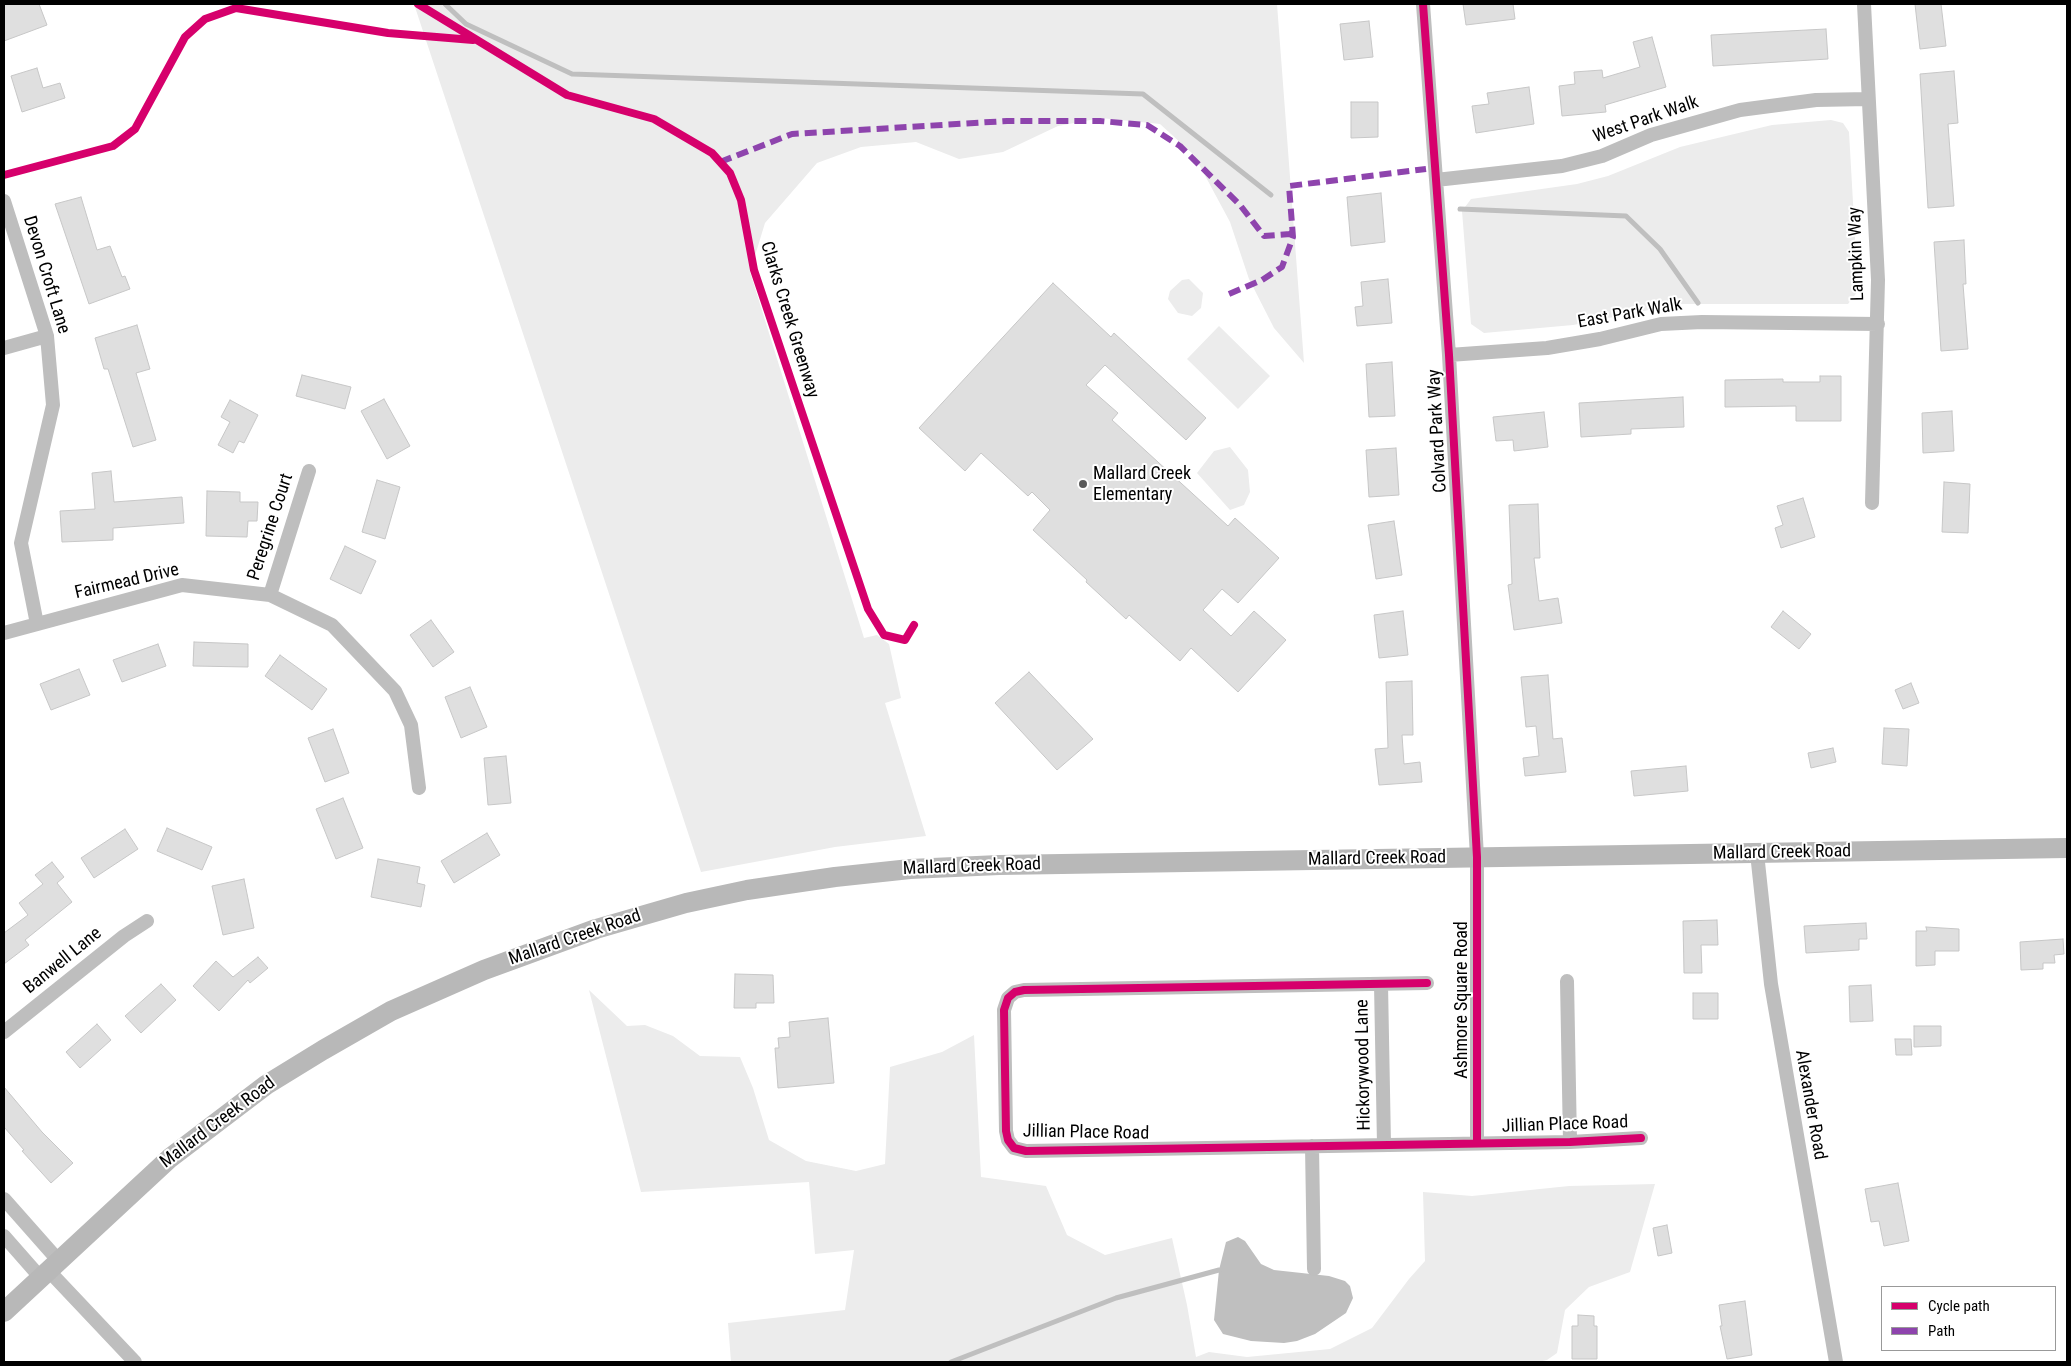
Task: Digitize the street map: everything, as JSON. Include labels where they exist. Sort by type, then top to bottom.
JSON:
[{"type":"main road","name":"Mallard Creek Road","points":[[4,1312],[149,1177],[200,1134],[266,1085],[391,1011],[484,970],[551,944],[634,917],[747,890],[834,876],[999,864],[2067,848]]},
{"type":"street","name":"Colvard Park Way","points":[[1424,4],[1449,355],[1477,857]]},
{"type":"street","name":"Lampkin Way","points":[[1864,4],[1878,280],[1872,502]]},
{"type":"street","name":"West Park Walk","points":[[1436,180],[1562,166],[1602,156],[1675,127],[1748,109],[1816,100],[1868,99]]},
{"type":"street","name":"Devon Croft Lane","points":[[4,201],[47,336],[53,405],[20,543],[37,624]]},
{"type":"street","name":"East Park Walk","points":[[1449,355],[1547,348],[1600,339],[1661,324],[1702,322],[1878,324]]},
{"type":"street","points":[[4,348],[47,336]]},
{"type":"street","name":"Peregrine Court","points":[[270,595],[309,471]]},
{"type":"street","name":"Fairmead Drive","points":[[4,633],[182,585],[270,595],[332,624],[395,691],[411,725],[419,788]]},
{"type":"street","name":"Alexander Road","points":[[1757,853],[1771,984],[1836,1362]]},
{"type":"street","name":"Ashmore Square Road","points":[[1477,857],[1477,1143]]},
{"type":"street","name":"Banwell Lane","points":[[4,1032],[124,936],[147,921]]},
{"type":"street","points":[[1567,981],[1570,1142]]},
{"type":"street","name":"Jillian Place Road","points":[[1426,983],[1024,990],[1015,992],[1005,1004],[1006,1131],[1008,1140],[1020,1150],[1570,1142],[1641,1138]]},
{"type":"street","name":"Hickorywood Lane","points":[[1381,984],[1384,1145]]},
{"type":"street","points":[[1312,1146],[1314,1269]]},
{"type":"street","points":[[4,1199],[49,1269],[135,1362]]},
{"type":"street","points":[[4,1236],[49,1269]]},
{"type":"shaded area","points":[[414,4],[1277,4],[1304,363],[1274,328],[1249,279],[1230,222],[1194,155],[1160,124],[1101,118],[1058,126],[1003,152],[959,159],[916,142],[861,147],[817,163],[765,223],[750,272],[864,638],[877,635],[889,644],[901,698],[885,703],[926,836],[835,847],[701,872]]},
{"type":"shaded area","points":[[1831,120],[1843,123],[1849,132],[1858,291],[1848,304],[1679,304],[1573,325],[1484,333],[1471,324],[1462,211],[1471,199],[1577,184],[1608,176],[1680,147],[1772,125]]},
{"type":"shaded area","points":[[1189,279],[1203,293],[1201,308],[1192,316],[1178,313],[1168,299],[1170,291],[1182,280]]},
{"type":"shaded area","points":[[1219,326],[1270,376],[1238,409],[1187,359]]},
{"type":"shaded area","points":[[1230,447],[1248,470],[1250,492],[1244,505],[1230,510],[1197,473],[1214,451]]},
{"type":"shaded area","points":[[589,990],[627,1026],[645,1025],[673,1036],[700,1056],[740,1057],[753,1088],[769,1140],[806,1161],[856,1171],[885,1164],[890,1067],[942,1052],[974,1035],[981,1177],[1046,1186],[1067,1235],[1105,1255],[1172,1238],[1196,1357],[1209,1352],[1247,1357],[1330,1349],[1372,1328],[1425,1261],[1423,1192],[1472,1196],[1569,1186],[1655,1184],[1630,1272],[1589,1287],[1565,1310],[1557,1353],[1547,1360],[1538,1362],[731,1362],[728,1323],[845,1310],[854,1250],[815,1254],[809,1182],[641,1192]]},
{"type":"shaded area","points":[[1238,1237],[1245,1241],[1261,1264],[1274,1270],[1329,1276],[1345,1281],[1350,1286],[1353,1298],[1346,1313],[1315,1334],[1297,1341],[1284,1343],[1251,1341],[1223,1334],[1214,1320],[1219,1270],[1226,1242]]},
{"type":"building","points":[[4,4],[39,4],[47,25],[4,41]]},
{"type":"building","points":[[1463,4],[1513,4],[1515,19],[1466,25]]},
{"type":"building","points":[[1915,4],[1941,4],[1946,46],[1920,49]]},
{"type":"building","points":[[1369,21],[1373,57],[1344,60],[1340,24]]},
{"type":"building","points":[[1826,29],[1828,59],[1713,66],[1711,35]]},
{"type":"building","points":[[1652,37],[1666,87],[1605,105],[1606,112],[1562,116],[1559,86],[1575,84],[1574,72],[1602,70],[1603,78],[1640,67],[1633,42]]},
{"type":"building","points":[[37,68],[43,88],[60,83],[65,98],[22,112],[11,76]]},
{"type":"building","points":[[1954,71],[1958,123],[1948,124],[1954,206],[1928,208],[1920,74]]},
{"type":"building","points":[[1529,87],[1534,124],[1476,133],[1472,106],[1489,104],[1487,93]]},
{"type":"building","points":[[1351,102],[1378,102],[1378,137],[1351,138]]},
{"type":"building","points":[[1381,193],[1385,242],[1351,246],[1347,197]]},
{"type":"building","points":[[81,197],[97,250],[110,246],[122,277],[125,276],[130,289],[89,304],[55,204]]},
{"type":"building","points":[[1964,240],[1966,284],[1963,284],[1968,349],[1941,351],[1934,242]]},
{"type":"building","points":[[1388,279],[1392,323],[1357,326],[1355,307],[1363,306],[1361,282]]},
{"type":"building","name":"Mallard Creek Elementary","points":[[1053,283],[1111,337],[1114,333],[1206,418],[1186,440],[1105,365],[1086,385],[1118,413],[1112,420],[1228,526],[1235,518],[1279,558],[1238,603],[1222,589],[1203,610],[1231,636],[1254,611],[1286,640],[1238,692],[1191,648],[1180,661],[1129,615],[1126,619],[1086,582],[1087,580],[1033,530],[1050,510],[1032,492],[1028,496],[981,453],[965,471],[919,428]]},
{"type":"building","points":[[137,325],[150,369],[136,373],[156,440],[133,447],[108,369],[104,369],[95,338]]},
{"type":"building","points":[[1392,362],[1395,416],[1369,417],[1366,364]]},
{"type":"building","points":[[302,375],[351,387],[345,409],[296,396]]},
{"type":"building","points":[[1820,376],[1841,376],[1841,421],[1796,421],[1796,406],[1725,407],[1725,380],[1783,379],[1783,382],[1820,382]]},
{"type":"building","points":[[1683,397],[1684,427],[1631,429],[1631,434],[1581,437],[1579,403]]},
{"type":"building","points":[[384,399],[410,446],[387,459],[361,411]]},
{"type":"building","points":[[230,400],[258,415],[244,443],[239,441],[233,453],[218,445],[230,422],[221,417]]},
{"type":"building","points":[[1952,411],[1954,451],[1923,453],[1922,413]]},
{"type":"building","points":[[1544,412],[1548,447],[1514,451],[1513,440],[1496,441],[1493,417]]},
{"type":"building","points":[[1396,448],[1399,495],[1369,497],[1366,450]]},
{"type":"building","points":[[111,471],[114,502],[182,497],[184,523],[113,528],[113,540],[62,542],[60,511],[95,509],[92,473]]},
{"type":"building","points":[[377,480],[400,487],[385,539],[362,532]]},
{"type":"building","points":[[1944,482],[1970,484],[1968,533],[1942,532]]},
{"type":"building","points":[[207,491],[240,492],[240,502],[258,502],[257,521],[248,521],[247,537],[206,536]]},
{"type":"building","points":[[1803,498],[1815,537],[1781,548],[1775,528],[1783,525],[1777,506]]},
{"type":"building","points":[[1538,504],[1540,558],[1534,558],[1539,601],[1558,598],[1562,623],[1514,630],[1508,585],[1512,584],[1509,505]]},
{"type":"building","points":[[1394,521],[1402,575],[1376,579],[1368,525]]},
{"type":"building","points":[[345,546],[376,561],[361,594],[330,579]]},
{"type":"building","points":[[1403,611],[1408,655],[1379,658],[1374,615]]},
{"type":"building","points":[[1783,611],[1811,634],[1799,649],[1771,627]]},
{"type":"building","points":[[431,620],[454,652],[433,667],[410,635]]},
{"type":"building","points":[[194,642],[248,644],[248,667],[193,666]]},
{"type":"building","points":[[158,644],[166,666],[122,682],[113,660]]},
{"type":"building","points":[[280,655],[327,689],[312,710],[265,676]]},
{"type":"building","points":[[79,669],[90,695],[51,710],[40,684]]},
{"type":"building","points":[[1029,672],[1093,739],[1057,770],[995,703]]},
{"type":"building","points":[[1548,675],[1553,739],[1562,738],[1566,772],[1525,776],[1523,758],[1539,756],[1536,726],[1526,727],[1521,677]]},
{"type":"building","points":[[1412,681],[1413,735],[1402,735],[1404,764],[1420,762],[1422,782],[1379,785],[1375,749],[1388,748],[1386,682]]},
{"type":"building","points":[[1911,683],[1919,703],[1903,709],[1895,690]]},
{"type":"building","points":[[470,687],[487,727],[461,738],[445,697]]},
{"type":"building","points":[[1884,728],[1909,729],[1907,766],[1882,764]]},
{"type":"building","points":[[333,729],[349,773],[325,782],[308,738]]},
{"type":"building","points":[[1833,748],[1836,762],[1811,768],[1808,753]]},
{"type":"building","points":[[506,756],[511,803],[488,805],[484,758]]},
{"type":"building","points":[[1686,766],[1688,791],[1634,796],[1631,771]]},
{"type":"building","points":[[343,798],[363,848],[336,859],[316,809]]},
{"type":"building","points":[[167,828],[212,847],[202,870],[157,851]]},
{"type":"building","points":[[125,829],[138,849],[94,878],[81,858]]},
{"type":"building","points":[[487,833],[500,855],[454,883],[441,861]]},
{"type":"building","points":[[378,859],[420,867],[417,883],[425,885],[421,907],[371,897]]},
{"type":"building","points":[[52,862],[64,877],[57,883],[72,902],[25,940],[29,945],[4,964],[4,933],[28,915],[19,903],[43,884],[35,875]]},
{"type":"building","points":[[244,879],[254,928],[223,935],[212,886]]},
{"type":"building","points":[[1717,920],[1718,945],[1701,945],[1702,973],[1684,973],[1683,921]]},
{"type":"building","points":[[1866,923],[1867,939],[1859,939],[1859,950],[1806,953],[1804,926]]},
{"type":"building","points":[[1926,927],[1959,929],[1959,951],[1935,951],[1935,965],[1916,966],[1916,931],[1927,931]]},
{"type":"building","points":[[2063,939],[2064,954],[2054,955],[2055,963],[2043,963],[2043,969],[2021,970],[2020,942]]},
{"type":"building","points":[[258,957],[268,968],[250,983],[248,980],[219,1011],[193,986],[216,961],[233,977]]},
{"type":"building","points":[[735,974],[773,975],[774,1003],[756,1003],[756,1008],[734,1008]]},
{"type":"building","points":[[161,984],[176,1000],[141,1033],[125,1016]]},
{"type":"building","points":[[1871,985],[1873,1021],[1850,1022],[1849,986]]},
{"type":"building","points":[[1693,993],[1718,993],[1718,1019],[1693,1019]]},
{"type":"building","points":[[828,1018],[834,1083],[778,1088],[775,1048],[779,1048],[778,1038],[790,1037],[789,1022]]},
{"type":"building","points":[[97,1024],[111,1040],[80,1068],[66,1052]]},
{"type":"building","points":[[1914,1026],[1941,1026],[1941,1046],[1914,1047]]},
{"type":"building","points":[[1895,1039],[1911,1039],[1912,1055],[1896,1055]]},
{"type":"building","points":[[4,1087],[42,1132],[73,1163],[51,1183],[22,1151],[24,1150],[4,1127]]},
{"type":"building","points":[[1898,1183],[1909,1241],[1884,1246],[1879,1221],[1871,1222],[1865,1189]]},
{"type":"building","points":[[1667,1225],[1672,1253],[1658,1256],[1653,1228]]},
{"type":"building","points":[[1745,1301],[1752,1355],[1727,1359],[1720,1326],[1722,1326],[1719,1305]]},
{"type":"building","points":[[1578,1315],[1594,1316],[1594,1326],[1597,1326],[1597,1359],[1572,1359],[1572,1326],[1578,1326]]},
{"type":"waterway","points":[[445,4],[466,24],[572,74],[1143,94],[1271,195]]},
{"type":"waterway","points":[[1460,209],[1626,216],[1660,249],[1698,303]]},
{"type":"waterway","points":[[951,1362],[1116,1298],[1219,1270]]},
{"type":"marked path","points":[[720,162],[792,134],[1007,121],[1100,121],[1147,125],[1180,146],[1240,205],[1264,236],[1290,234],[1292,232]]},
{"type":"marked path","points":[[1229,294],[1262,280],[1282,267],[1293,237],[1289,186],[1426,169]]},
{"type":"cycle path","name":"Clarks Creek Greenway","points":[[418,4],[567,95],[654,119],[712,153],[730,173],[741,200],[754,270],[868,609],[884,635],[905,640],[914,625]]},
{"type":"cycle path","points":[[1423,4],[1449,355],[1477,857],[1477,1143]]},
{"type":"cycle path","points":[[4,175],[113,146],[135,129],[185,37],[205,19],[236,8],[388,33],[473,40]]},
{"type":"cycle path","points":[[1427,983],[1024,990],[1015,992],[1008,998],[1004,1010],[1006,1131],[1008,1140],[1014,1148],[1026,1151],[1570,1142],[1641,1138]]},
{"type":"place","name":"Mallard Creek Elementary","points":[[1083,484]]}]
